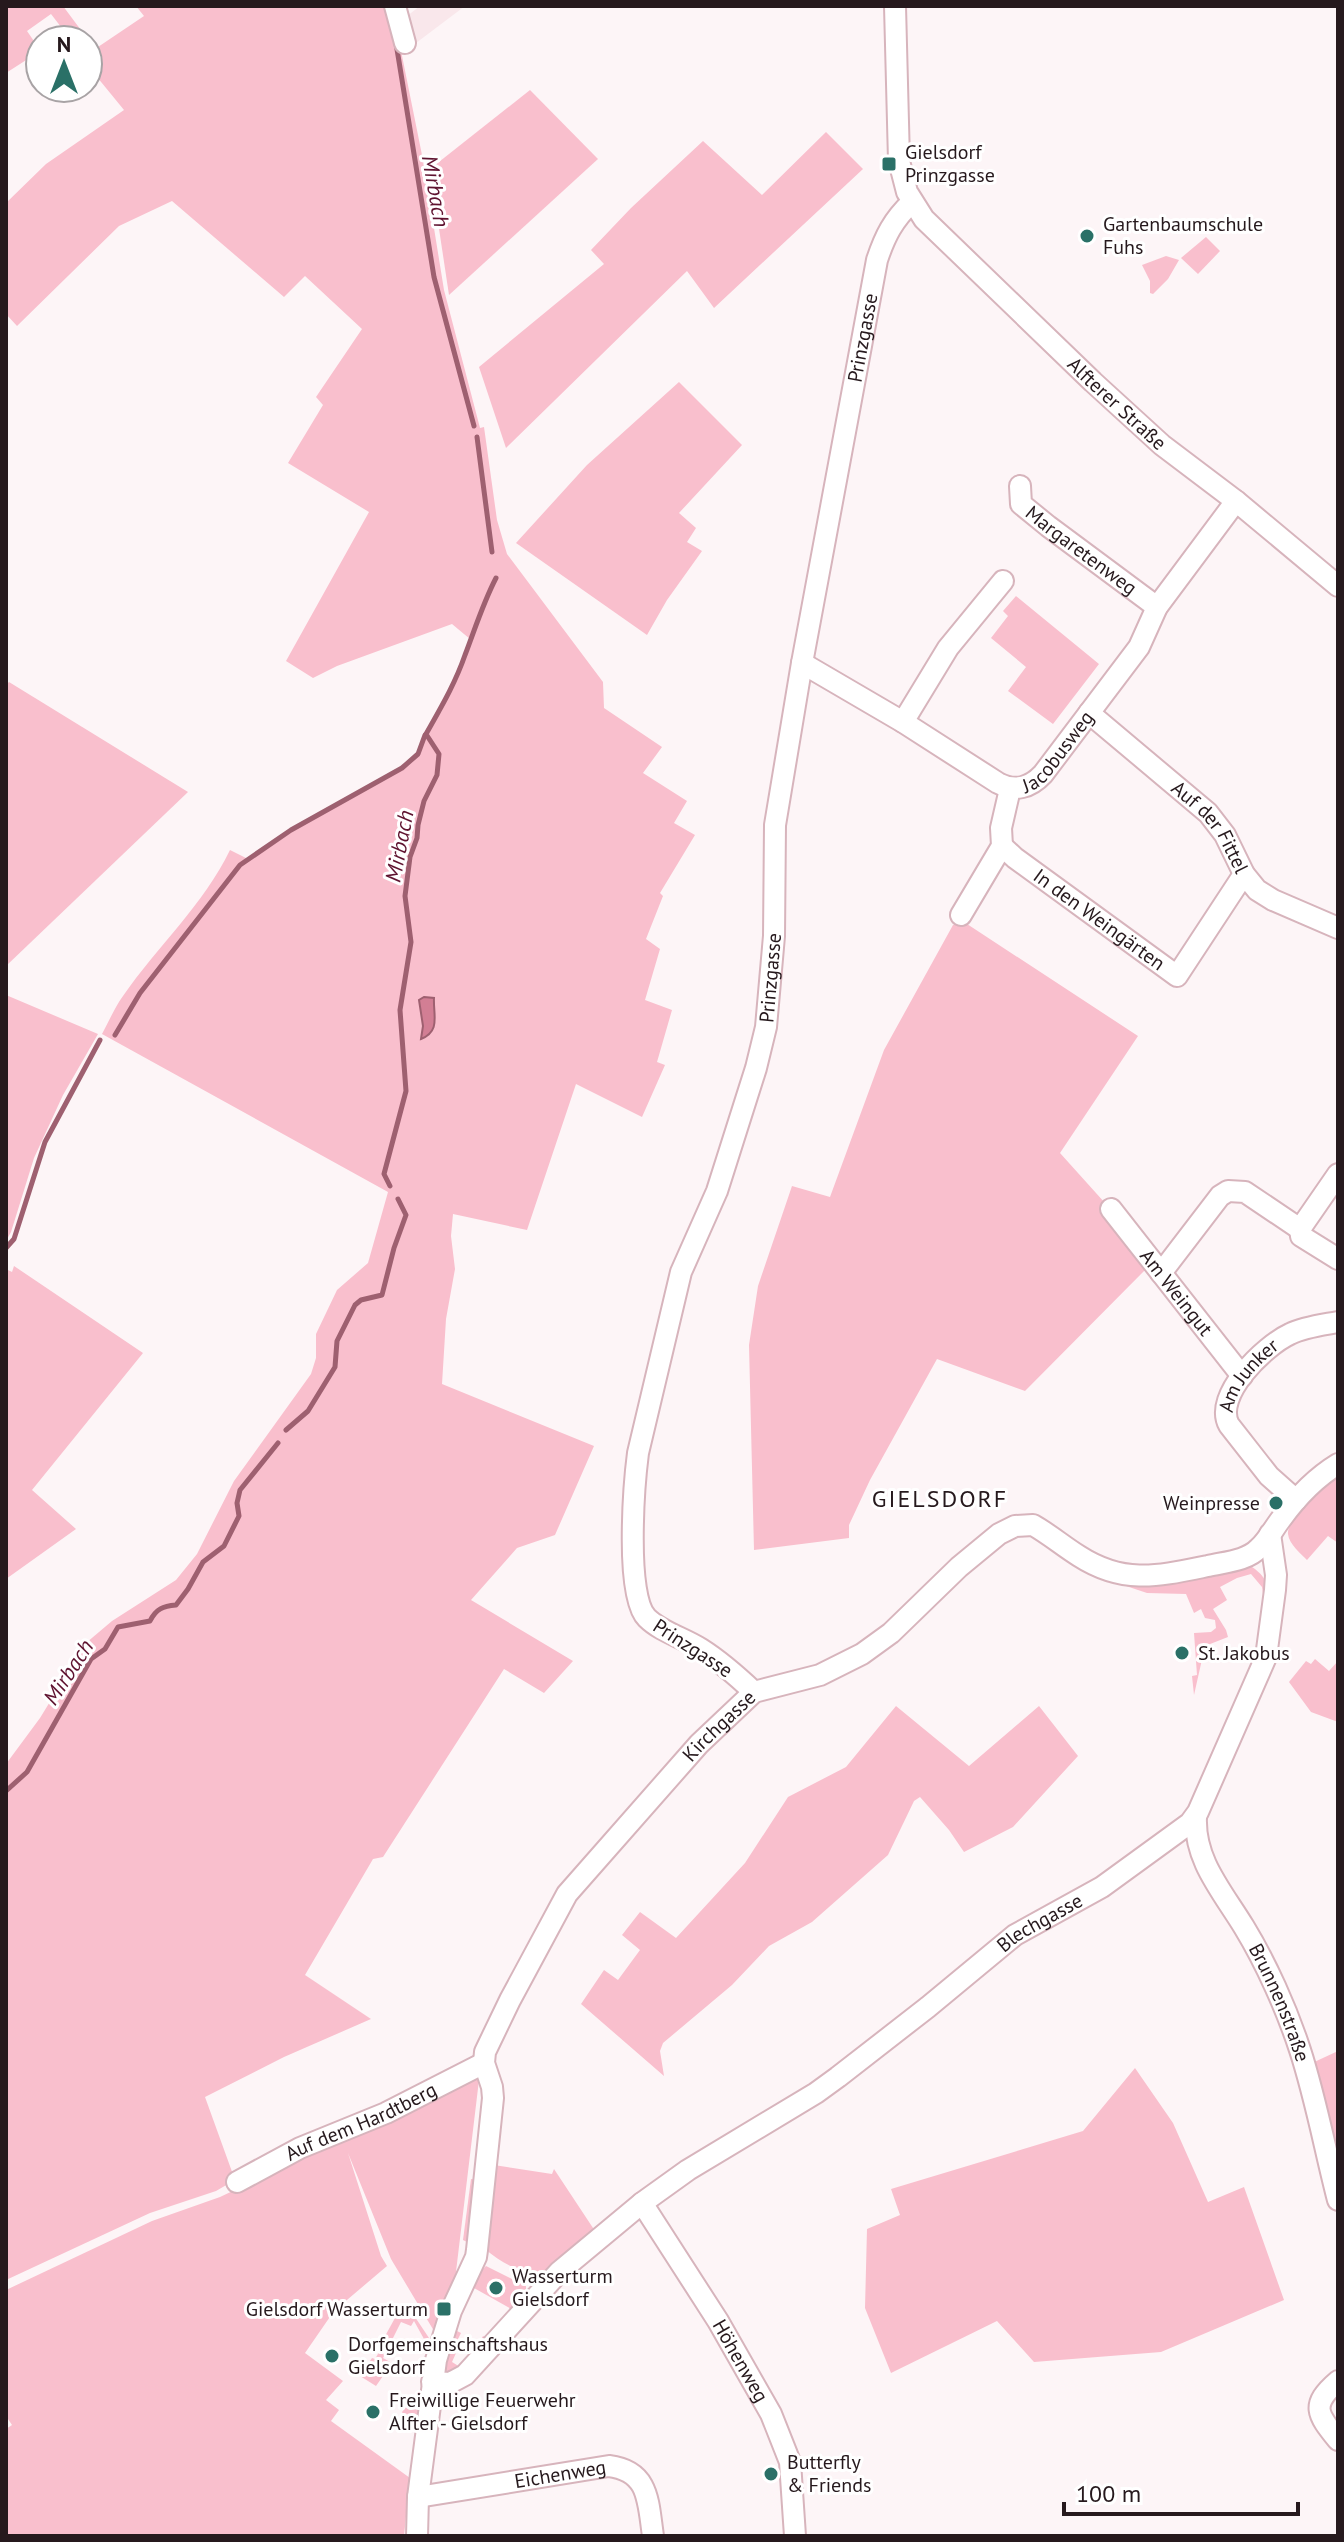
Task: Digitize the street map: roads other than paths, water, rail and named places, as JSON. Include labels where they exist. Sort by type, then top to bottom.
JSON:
[{"type":"street","points":[[395,6],[405,43]]},
{"type":"street","points":[[895,6],[899,161],[912,202]]},
{"type":"street","name":"Alfterer Straße","points":[[912,202],[938,235],[1162,445],[1236,501],[1338,586]]},
{"type":"street","name":"Prinzgasse","points":[[754,1692],[703,1650],[652,1623],[640,1609],[635,1583],[633,1505],[638,1453],[681,1272],[717,1191],[766,1027],[774,936],[775,825],[802,663],[877,260],[886,234],[897,216],[912,202]]},
{"type":"street","name":"Margaretenweg","points":[[1020,486],[1021,504],[1157,607]]},
{"type":"street","name":"Jacobusweg","points":[[802,663],[1010,789],[1021,788],[1039,779],[1139,647],[1157,607],[1236,501]]},
{"type":"street","points":[[903,722],[948,648],[1003,581]]},
{"type":"street","name":"Auf der Fittel","points":[[1089,713],[1208,813],[1225,835],[1244,874],[1257,890],[1338,928]]},
{"type":"street","points":[[961,915],[1002,846],[1001,828],[1010,789]]},
{"type":"street","name":"In den Weingärten","points":[[1002,846],[1177,976],[1244,874]]},
{"type":"street","points":[[1338,1174],[1300,1229],[1301,1236],[1338,1259]]},
{"type":"street","points":[[1161,1273],[1220,1196],[1228,1191],[1245,1192],[1300,1229]]},
{"type":"street","name":"Am Weingut","points":[[1111,1209],[1242,1376]]},
{"type":"street","name":"Am Junker","points":[[1296,1500],[1269,1476],[1225,1418],[1229,1396],[1242,1376],[1289,1334],[1338,1322]]},
{"type":"street","name":"Kirchgasse","points":[[484,2063],[485,2052],[510,2000],[567,1894],[699,1744],[754,1692],[820,1675],[862,1654],[897,1627],[971,1557],[999,1534],[1015,1526],[1033,1525],[1096,1567],[1134,1577],[1154,1576],[1243,1558],[1257,1550],[1311,1483],[1338,1464]]},
{"type":"street","name":"Blechgasse","points":[[432,2382],[450,2383],[465,2375],[559,2272],[642,2203],[688,2170],[816,2093],[1015,1935],[1102,1887],[1184,1829],[1196,1817],[1266,1657],[1273,1620],[1276,1575],[1270,1534]]},
{"type":"street","name":"Brunnenstraße","points":[[1196,1817],[1201,1859],[1249,1936],[1297,2040],[1338,2200]]},
{"type":"street","points":[[417,2536],[418,2497],[432,2382],[440,2343],[476,2257],[493,2098],[484,2063]]},
{"type":"street","name":"Auf dem Hardtberg","points":[[237,2182],[300,2148],[386,2113],[484,2063]]},
{"type":"street","name":"Höhenweg","points":[[642,2203],[718,2321],[771,2414],[790,2462],[795,2536]]},
{"type":"street","points":[[1338,2381],[1324,2393],[1318,2405],[1321,2420],[1338,2440]]},
{"type":"street","name":"Eichenweg","points":[[418,2497],[609,2466],[624,2467],[638,2477],[646,2491],[653,2536]]},
{"type":"waterway","name":"Mirbach","points":[[396,43],[434,277],[474,426]]},
{"type":"waterway","name":"Mirbach","points":[[477,437],[492,552]]},
{"type":"waterway","name":"Mirbach","points":[[390,1186],[384,1174],[406,1091],[400,1010],[411,942],[405,896],[410,857],[424,801],[437,775],[439,754],[426,734],[457,676],[496,578]]},
{"type":"waterway","points":[[115,1035],[140,993],[240,865],[291,830],[402,768],[418,754],[425,735]]},
{"type":"waterway","points":[[6,1248],[14,1239],[45,1142],[100,1040]]},
{"type":"waterway","name":"Mirbach","points":[[286,1430],[308,1411],[335,1367],[337,1341],[355,1305],[361,1300],[382,1295],[406,1215],[398,1199]]},
{"type":"waterway","name":"Mirbach","points":[[6,1791],[27,1772],[91,1659],[105,1649],[118,1627],[150,1621],[160,1609],[176,1605],[203,1562],[224,1546],[239,1516],[237,1503],[240,1490],[278,1443]]},
{"type":"place","name":"Gielsdorf Prinzgasse","points":[[889,164]]},
{"type":"place","name":"Gartenbaumschule Fuhs","points":[[1087,236]]},
{"type":"place","name":"Weinpresse","points":[[1276,1503]]},
{"type":"place","name":"St. Jakobus","points":[[1182,1653]]},
{"type":"place","name":"Wasserturm Gielsdorf","points":[[496,2288]]},
{"type":"place","name":"Gielsdorf Wasserturm","points":[[444,2309]]},
{"type":"place","name":"Dorfgemeinschaftshaus Gielsdorf","points":[[332,2356]]},
{"type":"place","name":"Freiwillige Feuerwehr Alfter - Gielsdorf","points":[[373,2412]]},
{"type":"place","name":"Butterfly & Friends","points":[[771,2474]]},
{"type":"district","name":"GIELSDORF","points":[[940,1498]]}]
